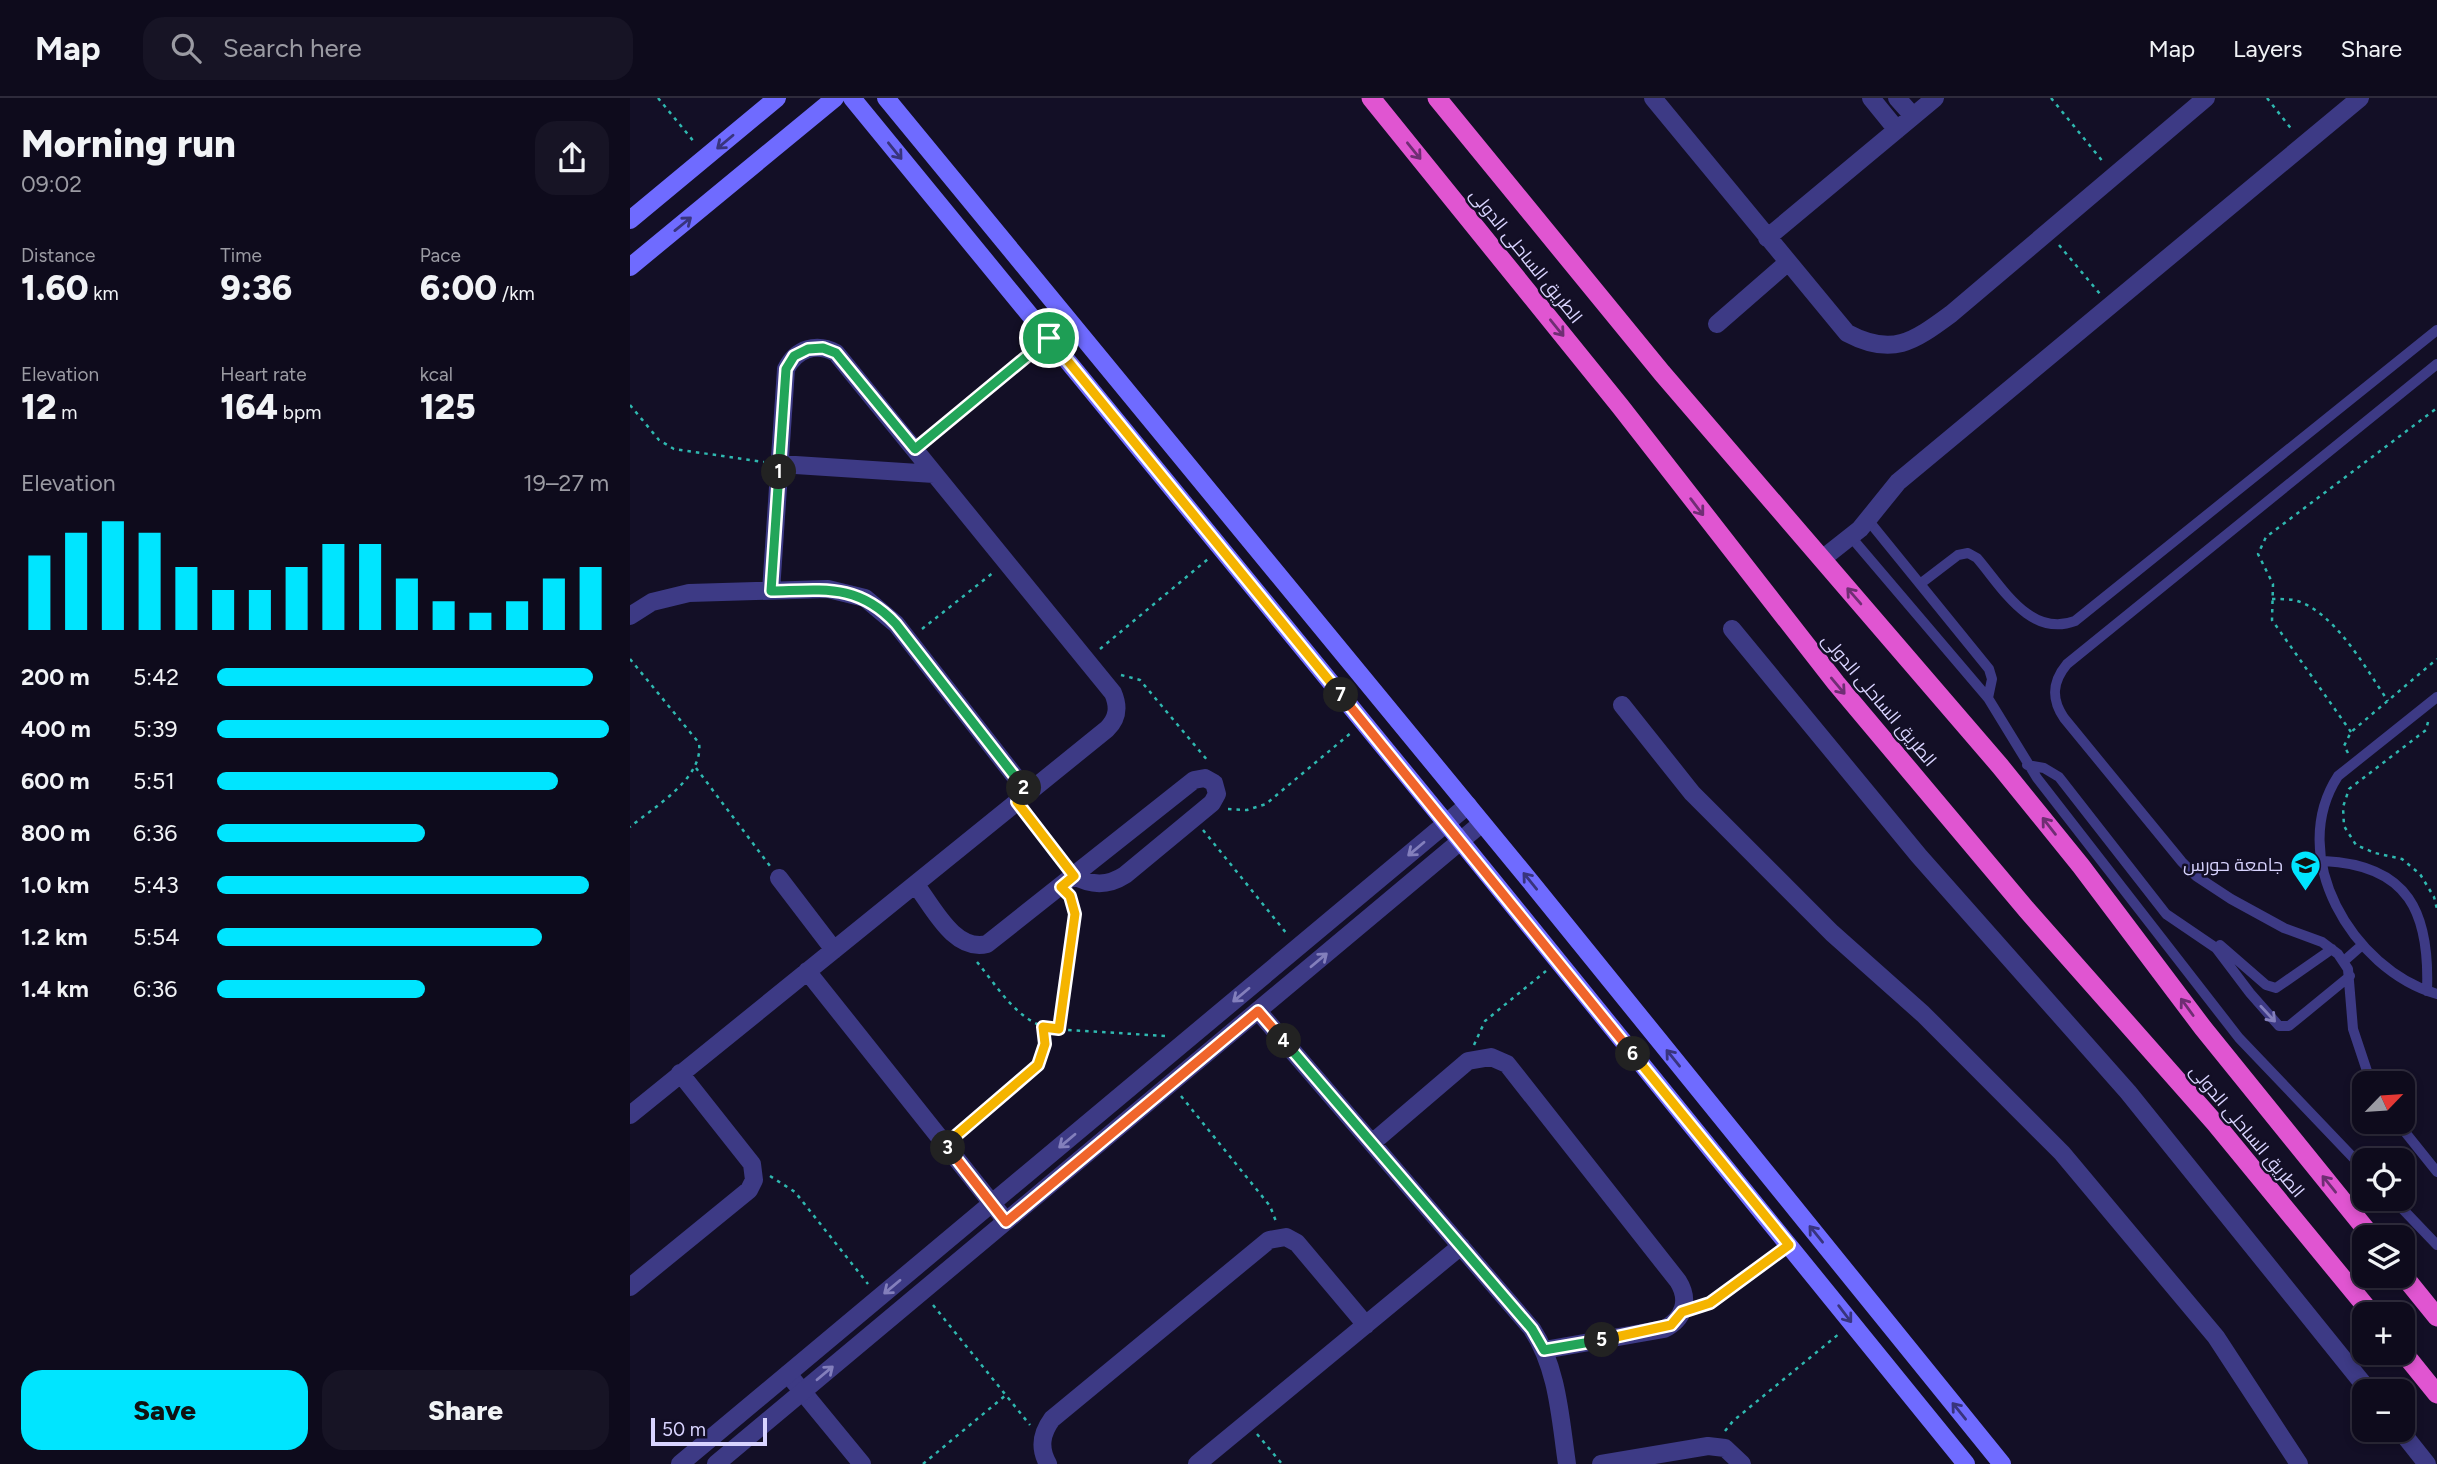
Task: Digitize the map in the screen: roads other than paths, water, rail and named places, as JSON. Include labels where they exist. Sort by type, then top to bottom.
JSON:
[{"type":"highway","name":"الطريق الساحلى الدولى","points":[[1371,98],[1620,406],[1836,684],[2026,909],[2215,1123],[2362,1302]]},
{"type":"highway","name":"الطريق الساحلى الدولى","points":[[1437,98],[1662,373],[2033,806],[2211,1039],[2362,1225]]},
{"type":"highway","points":[[2414,1288],[2437,1317]]},
{"type":"highway","points":[[2414,1365],[2437,1394]]},
{"type":"main road","points":[[630,220],[777,98]]},
{"type":"main road","points":[[630,267],[835,98]]},
{"type":"main road","points":[[852,98],[1461,841],[1966,1464]]},
{"type":"main road","points":[[886,98],[1468,805],[2002,1464]]},
{"type":"street","points":[[1653,98],[1847,333],[1866,344],[1888,347],[1910,342],[1929,331],[2206,98]]},
{"type":"street","points":[[1871,98],[1897,130]]},
{"type":"street","points":[[1897,98],[1913,116]]},
{"type":"street","points":[[1767,237],[1935,98]]},
{"type":"street","points":[[1822,559],[1868,520],[1898,482],[2360,98]]},
{"type":"street","points":[[1717,324],[1787,263]]},
{"type":"street","points":[[630,1115],[1111,725],[1117,708],[1114,693],[836,353],[815,348],[801,352],[786,369],[771,591]]},
{"type":"street","points":[[780,464],[934,474]]},
{"type":"street","points":[[634,606],[676,594],[828,589],[853,593],[887,614],[909,640],[1023,798]]},
{"type":"street","points":[[1731,629],[1919,856],[2128,1092],[2359,1379]]},
{"type":"street","points":[[1622,705],[1692,793],[1832,933],[1923,1014],[2062,1153],[2216,1337],[2299,1464]]},
{"type":"street","points":[[916,885],[956,936],[967,944],[987,944],[1194,780],[1205,778],[1214,783],[1217,794],[1212,803],[1117,880],[1090,884],[1067,882]]},
{"type":"street","points":[[680,1464],[1468,805]]},
{"type":"street","points":[[716,1464],[1482,823]]},
{"type":"street","points":[[779,878],[834,950]]},
{"type":"street","points":[[807,971],[1006,1222]]},
{"type":"street","points":[[1258,1011],[1532,1329],[1544,1350],[1555,1386],[1567,1464]]},
{"type":"street","points":[[1372,1143],[1461,1066],[1475,1058],[1491,1057],[1507,1064],[1678,1280],[1685,1296],[1678,1320],[1664,1329],[1544,1350]]},
{"type":"street","points":[[630,1287],[749,1190],[755,1174],[752,1164],[680,1073]]},
{"type":"street","points":[[1048,1464],[1043,1455],[1042,1440],[1052,1419],[1275,1237],[1286,1237],[1297,1242],[1366,1325]]},
{"type":"street","points":[[1197,1464],[1461,1246]]},
{"type":"street","points":[[788,1374],[862,1464]]},
{"type":"street","points":[[2410,1442],[2427,1464]]},
{"type":"street","points":[[1601,1464],[1718,1446],[1732,1452],[1742,1464]]},
{"type":"lane","points":[[1920,584],[1958,555],[1968,553],[1977,558],[2035,621],[2059,625],[2075,621],[2437,330]]},
{"type":"lane","points":[[2367,1071],[2353,1029],[2350,976],[2344,961],[2322,942],[2269,921],[2196,876],[2064,718],[2057,708],[2054,684],[2067,664],[2437,364]]},
{"type":"lane","points":[[1868,520],[1989,669],[1992,679],[1987,698]]},
{"type":"lane","points":[[1851,537],[1987,698],[2027,765],[2239,1038],[2352,1156]]},
{"type":"lane","points":[[2432,993],[2395,975],[2361,946],[2336,906],[2319,831],[2321,811],[2327,793],[2338,776],[2437,697]]},
{"type":"lane","points":[[2027,765],[2044,768],[2059,777],[2166,914],[2209,943],[2228,961],[2250,993],[2279,1026],[2293,1023],[2350,976]]},
{"type":"lane","points":[[2324,861],[2362,865],[2394,883],[2407,896],[2424,928],[2432,993]]},
{"type":"lane","points":[[2209,943],[2223,946],[2266,985],[2273,988],[2283,985],[2332,950]]},
{"type":"lane","points":[[2344,961],[2361,946]]},
{"type":"lane","points":[[2407,1134],[2437,1172]]},
{"type":"lane","points":[[2404,1211],[2437,1245]]},
{"type":"place","name":"جامعة حورس","points":[[2306,892]]}]
